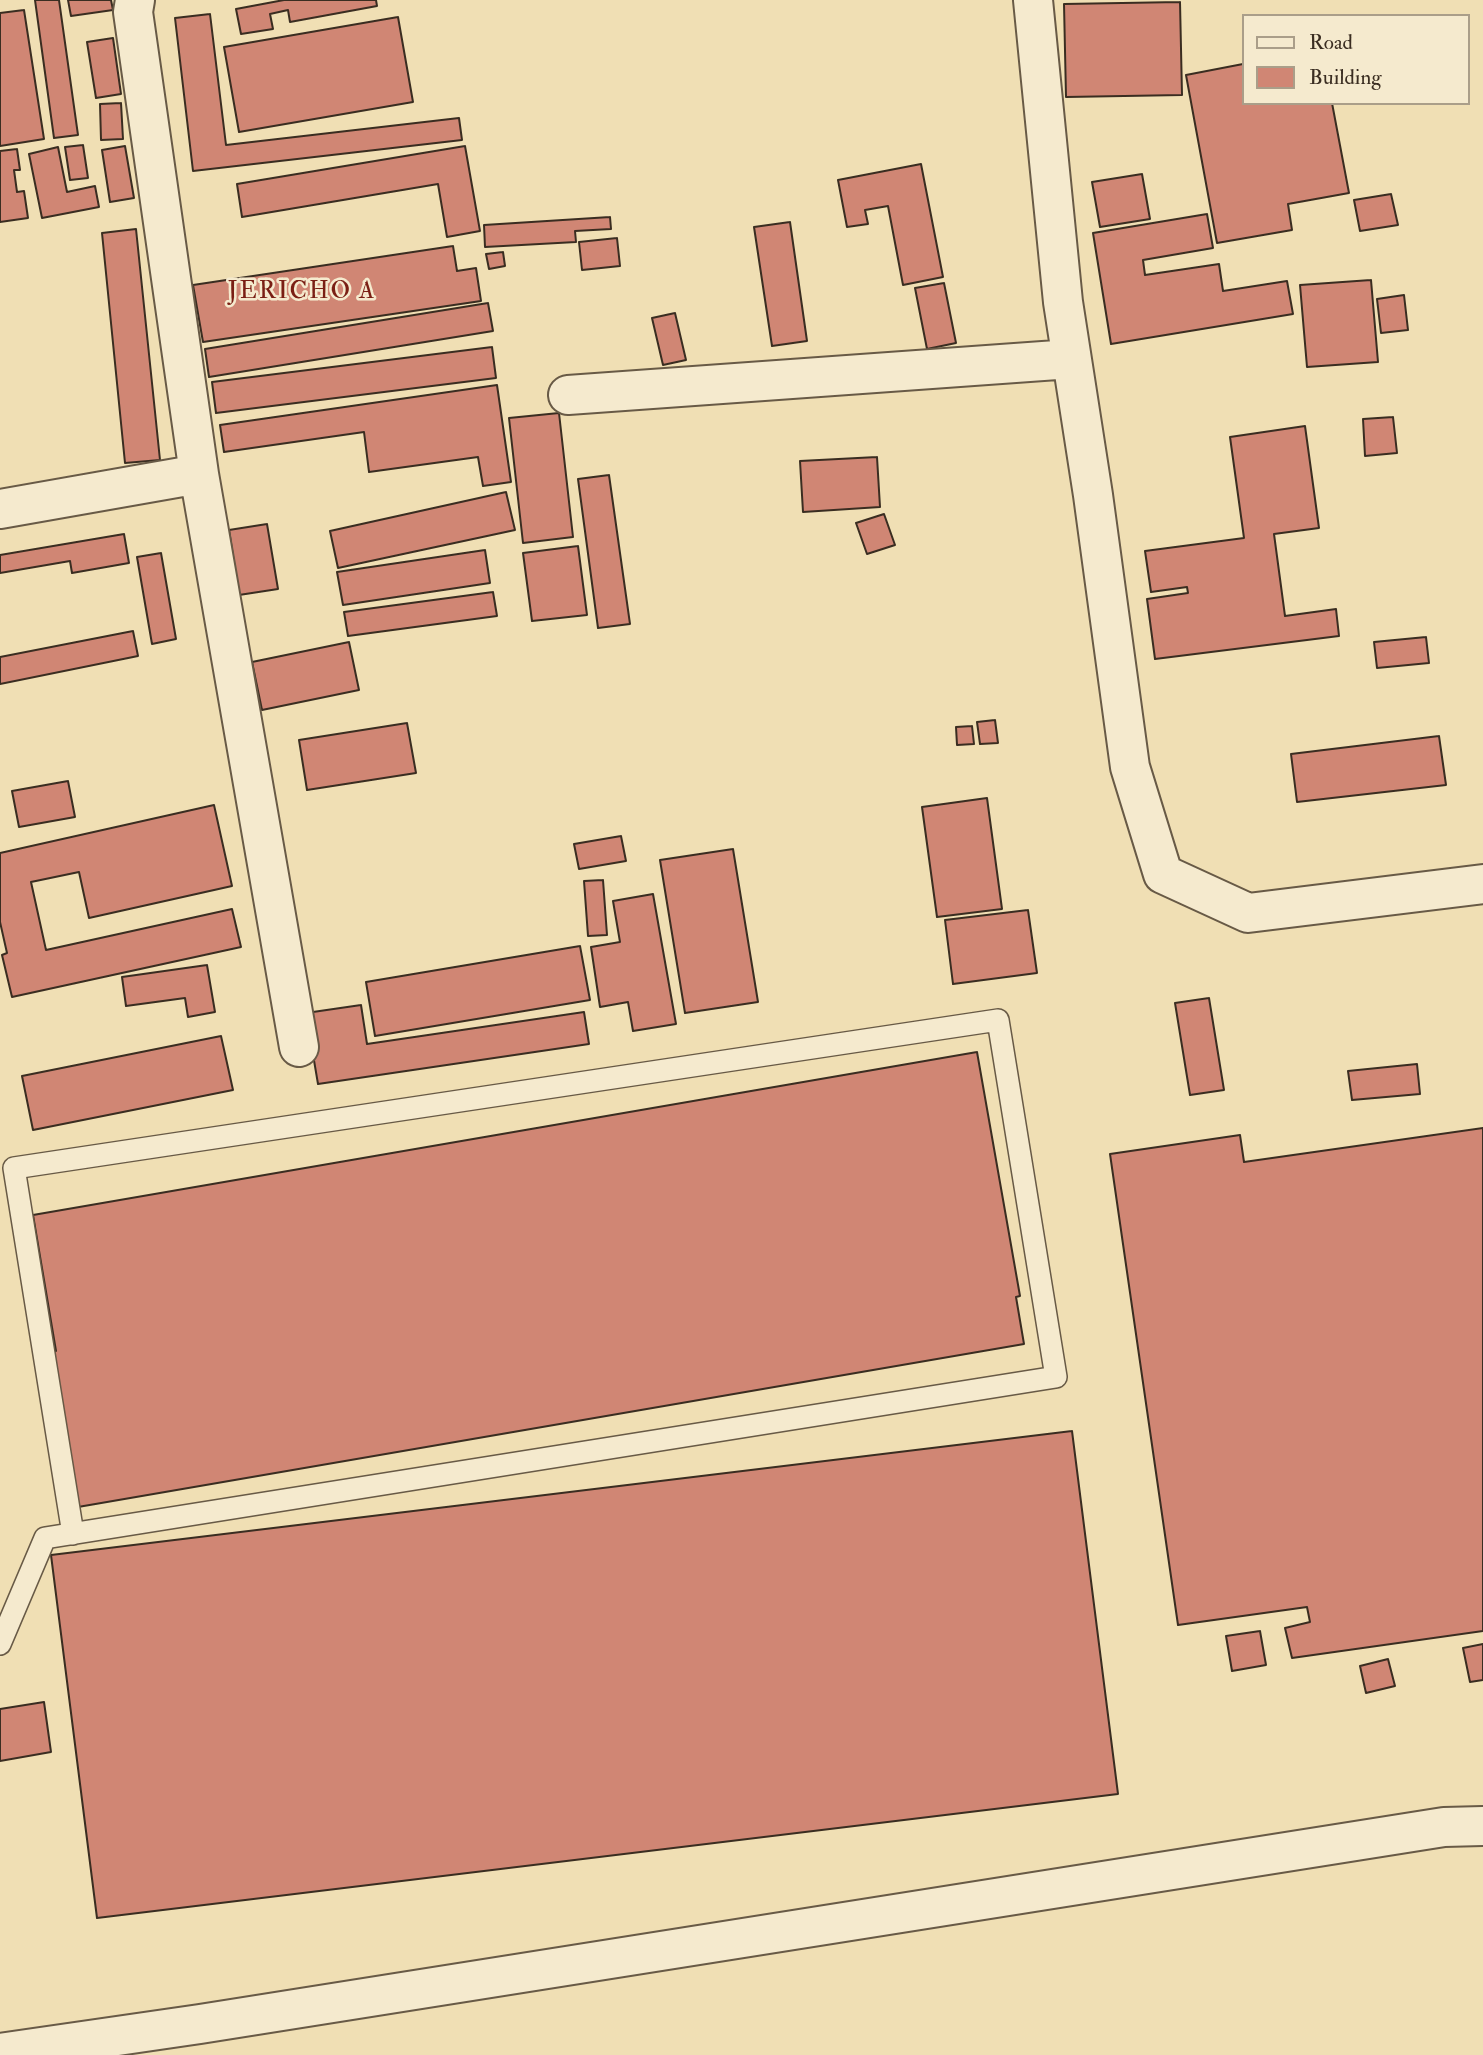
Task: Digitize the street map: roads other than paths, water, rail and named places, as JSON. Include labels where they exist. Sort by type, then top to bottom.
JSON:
[{"type":"street","points":[[135,0],[133,12],[199,474],[299,1047]]},
{"type":"street","points":[[1032,0],[1062,302],[1097,520],[1130,767],[1163,874],[1248,913],[1483,884]]},
{"type":"street","points":[[568,395],[1071,359]]},
{"type":"street","points":[[0,509],[199,474]]},
{"type":"street","points":[[0,2053],[200,2024],[1430,1829],[1483,1826]]},
{"type":"lane","points":[[0,1644],[45,1538],[73,1534],[1056,1377],[998,1020],[14,1168],[73,1534]]},
{"type":"district","name":"JERICHO A","points":[[302,293]]}]
